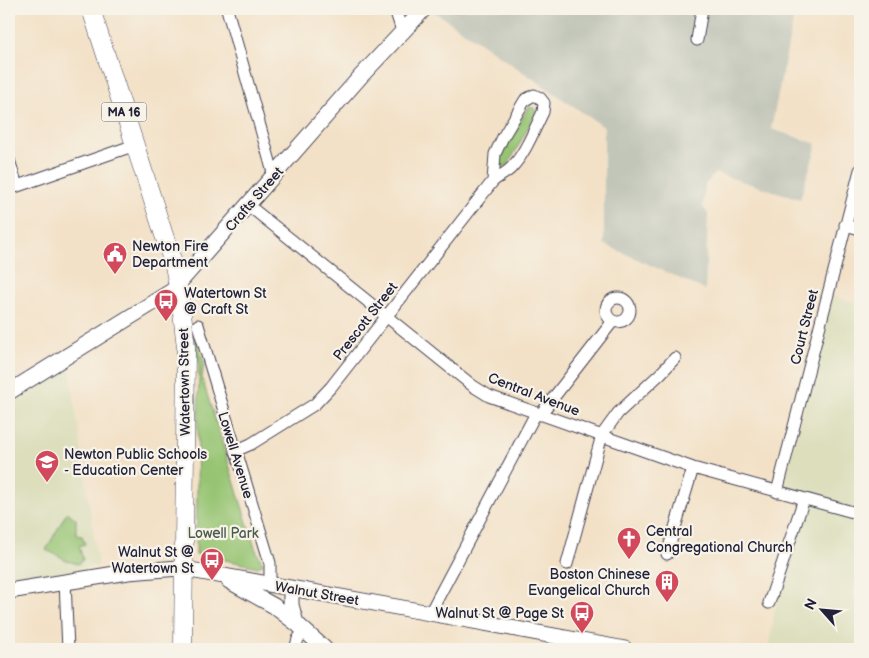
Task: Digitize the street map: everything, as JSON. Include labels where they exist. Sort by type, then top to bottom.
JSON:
[{"type":"main road","name":"Watertown Street","points":[[91,9],[178,285],[186,347],[183,649]]},
{"type":"main road","name":"Crafts Street","points":[[9,392],[164,298],[178,285],[402,31],[424,9]]},
{"type":"main road","name":"Walnut Street","points":[[9,591],[136,570],[184,569],[430,612],[564,643],[624,649]]},
{"type":"main road","points":[[214,573],[266,600],[301,627],[325,649]]},
{"type":"main road","points":[[291,588],[291,605],[301,627]]},
{"type":"street","points":[[227,9],[274,176]]},
{"type":"street","points":[[395,9],[402,31]]},
{"type":"street","points":[[696,40],[702,9]]},
{"type":"street","name":"Prescott Street","points":[[235,451],[248,446],[322,398],[493,181],[500,174],[510,170],[517,161],[543,112],[544,103],[540,98],[534,95],[529,97],[519,108],[495,154],[493,181]]},
{"type":"street","points":[[9,160],[13,188],[135,145]]},
{"type":"street","name":"Court Street","points":[[777,492],[860,170]]},
{"type":"street","name":"Central Avenue","points":[[248,205],[473,386],[489,396],[693,468],[860,514]]},
{"type":"street","points":[[845,225],[860,229]]},
{"type":"street","points":[[430,612],[538,414],[613,321]]},
{"type":"street","name":"Lowell Avenue","points":[[198,326],[270,563],[270,584]]},
{"type":"street","points":[[567,564],[602,435],[618,413],[675,358]]},
{"type":"street","points":[[667,554],[693,468]]},
{"type":"street","points":[[769,603],[804,499]]},
{"type":"street","points":[[65,582],[68,649]]},
{"type":"street","points":[[295,649],[301,627]]},
{"type":"shaded area","points":[[438,9],[795,10],[771,129],[817,144],[800,199],[715,173],[705,185],[703,207],[708,214],[705,290],[604,244],[604,127],[435,12]]},
{"type":"shaded area","points":[[833,296],[860,304],[860,649],[768,649],[775,610],[802,504],[788,485],[786,477]]},
{"type":"shaded area","name":"Newton Public Schools - Education Center","points":[[69,363],[98,566],[9,581],[9,400]]},
{"type":"green space","points":[[530,107],[534,108],[536,113],[508,165],[503,167],[500,165],[499,159],[527,109]]},
{"type":"green space","name":"Lowell Park","points":[[194,330],[204,363],[202,378],[255,548],[263,564],[258,567],[196,554],[199,366]]},
{"type":"green space","points":[[67,512],[76,519],[76,535],[82,536],[85,544],[79,546],[83,560],[78,564],[64,560],[46,550]]},
{"type":"place","name":"Newton Fire Department","points":[[115,275]]},
{"type":"place","name":"Watertown St @ Craft St","points":[[166,322]]},
{"type":"place","name":"Newton Public Schools - Education Center","points":[[47,483]]},
{"type":"place","name":"Central Congregational Church","points":[[629,560]]},
{"type":"place","name":"Walnut St @ Watertown St","points":[[212,581]]},
{"type":"place","name":"Boston Chinese Evangelical Church","points":[[667,603]]},
{"type":"place","name":"Walnut St @ Page St","points":[[582,634]]}]
